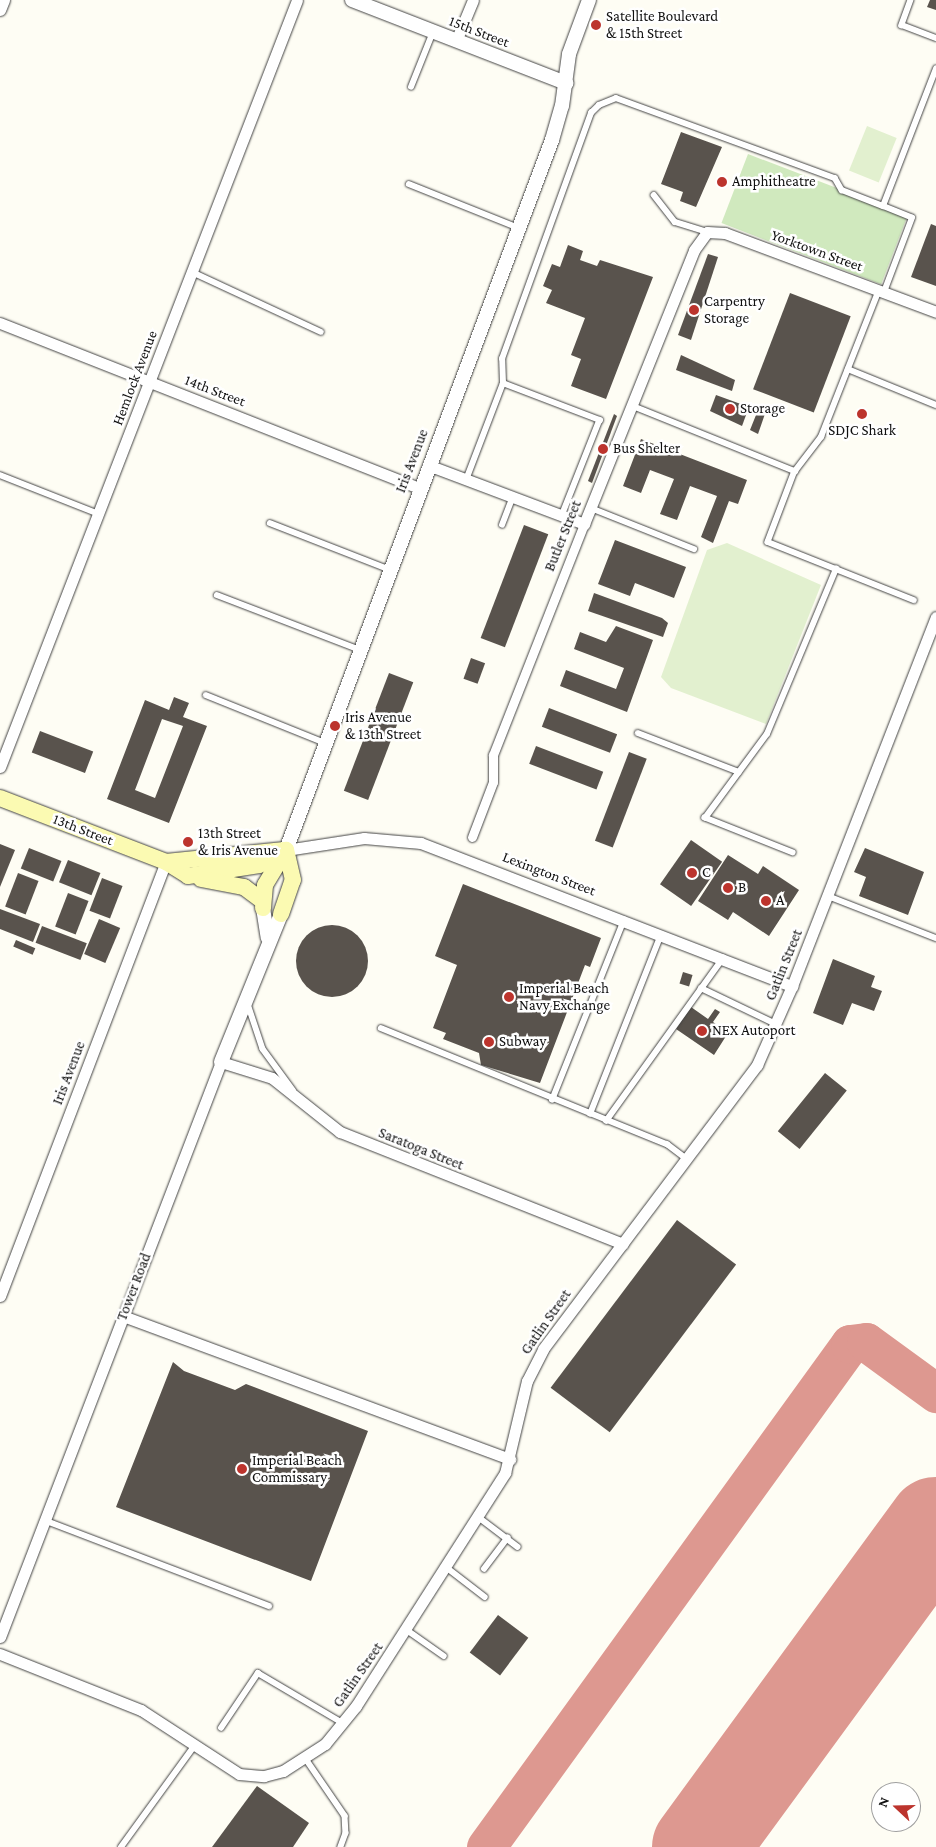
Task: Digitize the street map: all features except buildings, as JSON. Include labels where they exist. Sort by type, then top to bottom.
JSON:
[{"type":"main road","name":"13th Street","points":[[0,798],[166,862],[188,876]]},
{"type":"main road","name":"13th Street","points":[[166,862],[286,850]]},
{"type":"main road","points":[[188,876],[259,865],[286,850]]},
{"type":"main road","points":[[188,876],[244,887],[262,904],[286,850]]},
{"type":"main road","name":"Tower Road","points":[[281,914],[293,880],[286,850]]},
{"type":"street","points":[[0,10],[4,0]]},
{"type":"street","name":"Hemlock Avenue","points":[[0,767],[297,0]]},
{"type":"street","name":"15th Street","points":[[352,0],[566,83]]},
{"type":"street","points":[[456,41],[473,0]]},
{"type":"street","name":"Iris Avenue","points":[[286,850],[323,742],[552,140],[566,83],[569,54],[590,0]]},
{"type":"street","name":"Butler Street","points":[[472,837],[493,782],[493,756],[694,250],[707,232]]},
{"type":"street","name":"Yorktown Street","points":[[707,232],[725,233],[936,312]]},
{"type":"street","name":"14th Street","points":[[0,323],[419,488]]},
{"type":"street","points":[[428,465],[584,524]]},
{"type":"street","name":"Gatlin Street","points":[[0,1654],[141,1710],[239,1774],[264,1776],[306,1760],[343,1723],[407,1630],[510,1459],[534,1363],[745,1083],[777,1024],[936,617]]},
{"type":"street","name":"Lexington Street","points":[[286,850],[364,838],[421,843],[792,986]]},
{"type":"street","name":"Iris Avenue","points":[[0,1296],[166,862]]},
{"type":"street","points":[[262,904],[268,938]]},
{"type":"street","name":"Tower Road","points":[[0,1637],[268,938],[281,914]]},
{"type":"street","name":"Saratoga Street","points":[[221,1062],[272,1078],[297,1096],[316,1117],[340,1132],[623,1244]]},
{"type":"street","points":[[123,1316],[510,1459]]},
{"type":"lane","points":[[912,0],[902,25],[936,38]]},
{"type":"lane","points":[[412,87],[433,32]]},
{"type":"lane","points":[[883,206],[936,68]]},
{"type":"lane","points":[[466,480],[503,383],[502,359],[591,114],[599,105],[616,98],[835,178],[842,190],[912,218],[821,437],[796,471],[768,542],[914,600]]},
{"type":"lane","points":[[409,184],[519,228]]},
{"type":"lane","points":[[654,194],[675,222],[707,232]]},
{"type":"lane","points":[[192,272],[321,332]]},
{"type":"lane","points":[[848,369],[936,405]]},
{"type":"lane","points":[[503,383],[600,420],[562,516]]},
{"type":"lane","points":[[633,406],[796,471]]},
{"type":"lane","points":[[0,475],[99,514]]},
{"type":"lane","points":[[502,525],[513,498]]},
{"type":"lane","points":[[591,508],[694,549]]},
{"type":"lane","points":[[270,523],[388,569]]},
{"type":"lane","points":[[793,852],[705,818],[767,734],[836,569]]},
{"type":"lane","points":[[217,595],[358,649]]},
{"type":"lane","points":[[206,695],[323,742]]},
{"type":"lane","points":[[638,733],[739,772]]},
{"type":"lane","points":[[828,896],[936,938]]},
{"type":"lane","points":[[552,1100],[624,920]]},
{"type":"lane","points":[[590,1114],[662,935]]},
{"type":"lane","points":[[606,1121],[722,958]]},
{"type":"lane","points":[[701,988],[777,1024]]},
{"type":"lane","points":[[246,996],[252,1025],[263,1049],[297,1096]]},
{"type":"lane","points":[[381,1028],[552,1100],[667,1144],[688,1160]]},
{"type":"lane","points":[[476,1514],[518,1547]]},
{"type":"lane","points":[[44,1520],[268,1606]]},
{"type":"lane","points":[[484,1569],[506,1538]]},
{"type":"lane","points":[[446,1567],[485,1597]]},
{"type":"lane","points":[[407,1630],[444,1656]]},
{"type":"lane","points":[[221,1728],[258,1673],[343,1723]]},
{"type":"lane","points":[[122,1847],[195,1745]]},
{"type":"lane","points":[[306,1760],[345,1816],[346,1833],[341,1847]]},
{"type":"green space","points":[[867,126],[897,138],[879,182],[849,171]]},
{"type":"green space","points":[[748,154],[908,215],[881,284],[721,223]]},
{"type":"green space","points":[[727,543],[821,585],[766,724],[671,688],[661,677],[707,550]]},
{"type":"taxiway","points":[[486,1847],[850,1344],[866,1342],[936,1393]]},
{"type":"runway","points":[[700,1847],[936,1525]]},
{"type":"place","name":"Satellite Boulevard & 15th Street","points":[[596,25]]},
{"type":"place","name":"Amphitheatre","points":[[722,182]]},
{"type":"place","name":"Carpentry Storage","points":[[694,310]]},
{"type":"place","name":"Storage","points":[[730,409]]},
{"type":"place","name":"SDJC Shark","points":[[862,414]]},
{"type":"place","name":"Bus Shelter","points":[[603,449]]},
{"type":"place","name":"Iris Avenue & 13th Street","points":[[335,726]]},
{"type":"place","name":"13th Street & Iris Avenue","points":[[188,842]]},
{"type":"place","name":"C","points":[[692,873]]},
{"type":"place","name":"B","points":[[728,888]]},
{"type":"place","name":"A","points":[[766,901]]},
{"type":"place","name":"Imperial Beach Navy Exchange","points":[[509,997]]},
{"type":"place","name":"NEX Autoport","points":[[702,1031]]},
{"type":"place","name":"Subway","points":[[489,1042]]},
{"type":"place","name":"Imperial Beach Commissary","points":[[242,1469]]}]
